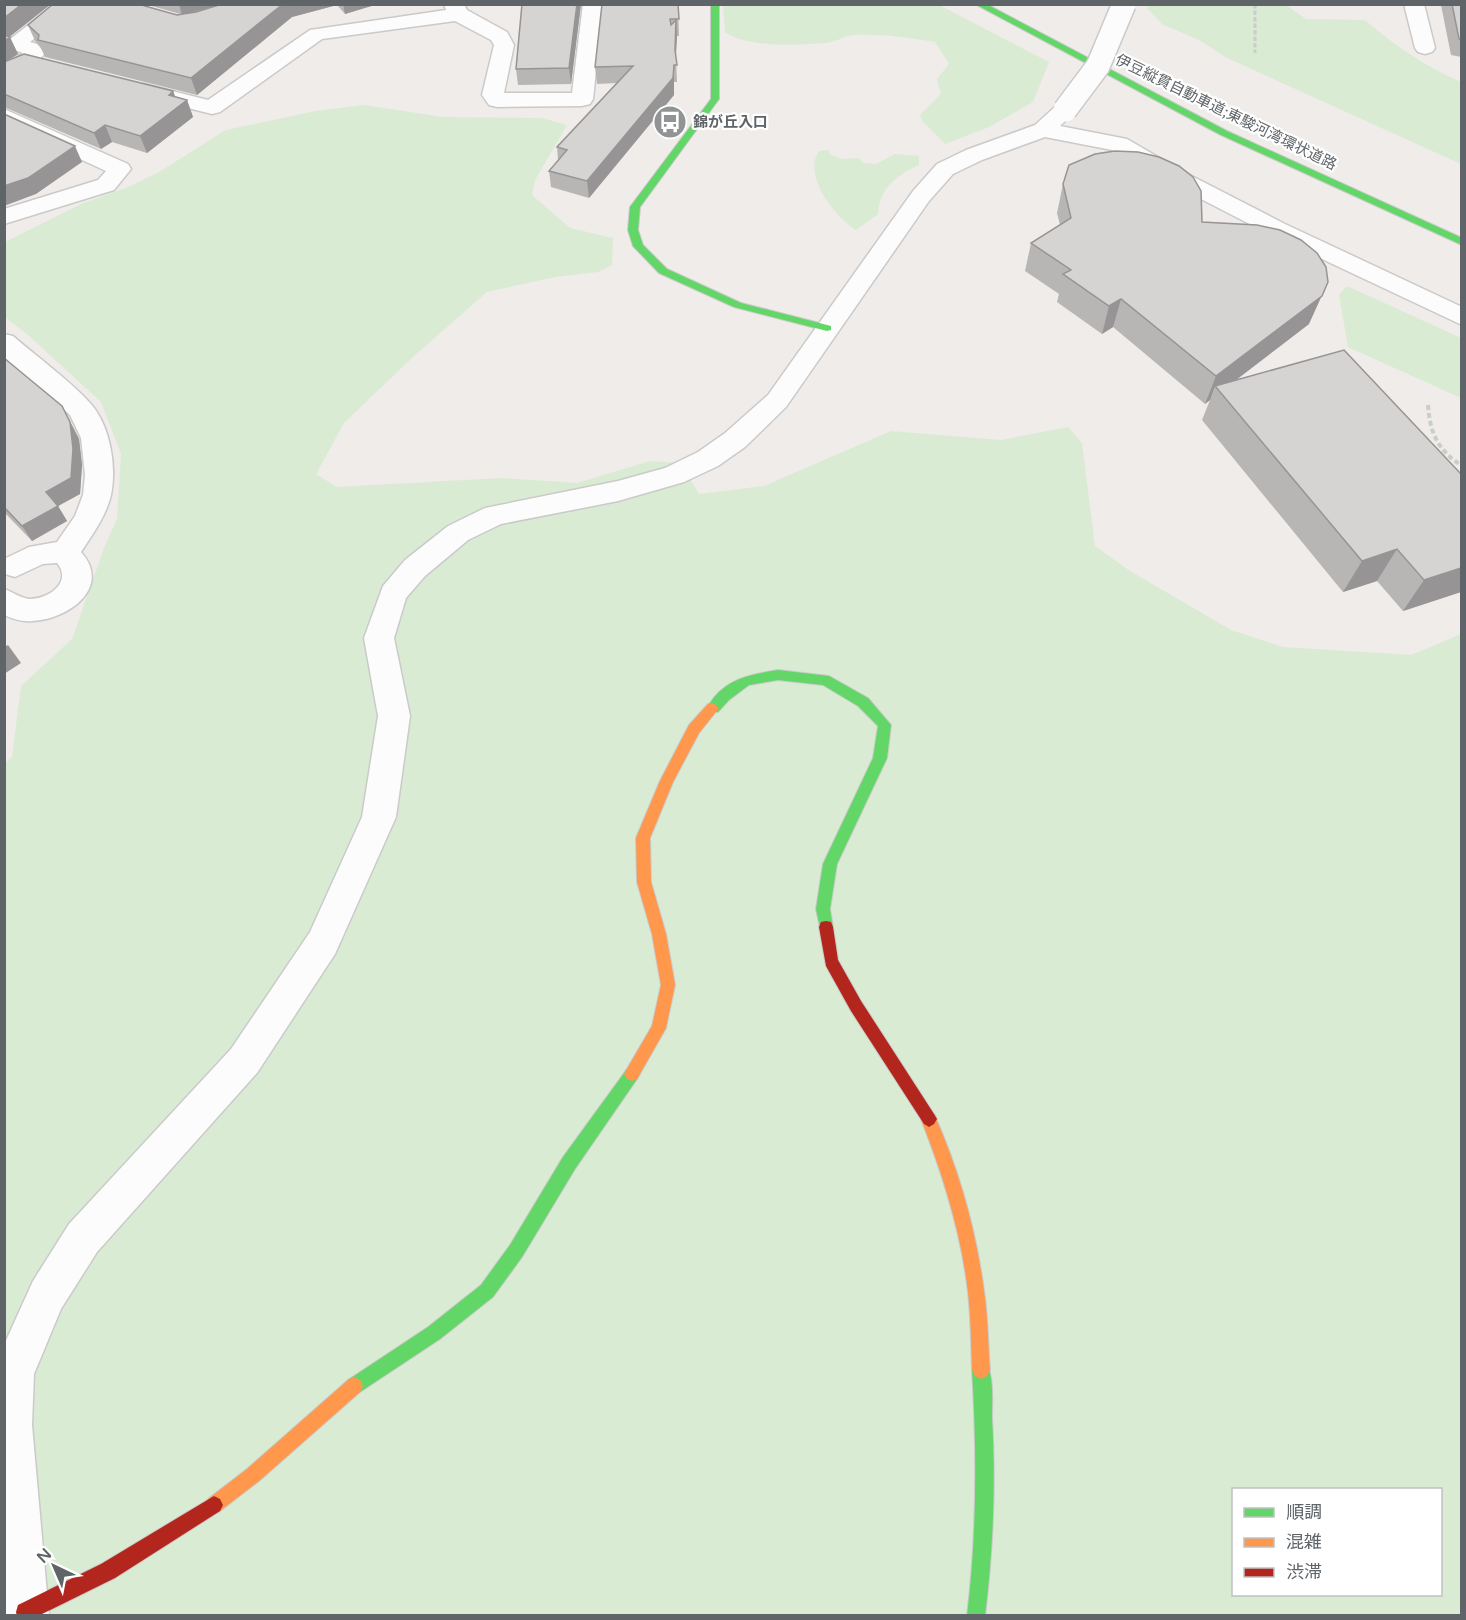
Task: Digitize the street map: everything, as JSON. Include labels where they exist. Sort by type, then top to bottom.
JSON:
[{"type":"main road","points":[[716,4],[715,99],[635,207],[633,230],[638,246],[663,271],[738,305],[827,328]]},
{"type":"main road","name":"伊豆縦貫自動車道;東駿河湾環状道路","points":[[979,4],[1017,27],[1224,133],[1461,242]]},
{"type":"main road","points":[[26,1614],[108,1571],[202,1515],[253,1475],[354,1386],[434,1333],[487,1290],[516,1251],[569,1163],[627,1082],[659,1028],[668,985],[659,934],[644,882],[643,838],[667,781],[694,729],[724,696],[746,680],[778,675],[825,680],[863,702],[885,725],[880,758],[830,864],[823,909],[831,961],[856,1006],[926,1112],[941,1148],[961,1212],[976,1292],[985,1430],[984,1554],[976,1616]]},
{"type":"street","points":[[4,76],[28,61],[34,51],[18,45],[19,40],[69,4]]},
{"type":"street","points":[[120,84],[212,107],[317,34],[456,9],[500,36],[504,45],[493,96],[497,100],[582,99],[594,4]]},
{"type":"street","points":[[26,1614],[11,1425],[13,1374],[47,1295],[83,1238],[244,1061],[323,943],[379,817],[394,716],[379,638],[393,594],[415,568],[459,533],[495,515],[618,491],[674,475],[708,459],[735,440],[777,401],[921,196],[945,169],[1054,120],[1098,66],[1124,4]]},
{"type":"street","points":[[1414,4],[1425,48]]},
{"type":"street","points":[[28,61],[51,67]]},
{"type":"street","points":[[4,115],[120,169],[106,185],[4,217]]},
{"type":"street","points":[[1054,120],[1119,144],[1174,176],[1277,229],[1461,317]]},
{"type":"street","points":[[4,342],[81,410],[95,438],[99,475],[97,495],[88,519],[65,553]]},
{"type":"street","points":[[4,600],[15,608],[39,610],[52,606],[75,589],[79,577],[76,565],[65,553],[54,551],[8,565]]},
{"type":"path","points":[[1255,4],[1255,53]]},
{"type":"path","points":[[1428,405],[1430,433],[1448,457],[1461,466]]},
{"type":"green space","points":[[723,5],[939,5],[1049,62],[1033,102],[989,127],[945,144],[922,121],[920,115],[941,94],[937,79],[949,64],[935,42],[866,35],[852,35],[814,44],[787,45],[746,41],[725,32]]},
{"type":"green space","points":[[1149,5],[1286,5],[1306,19],[1365,20],[1411,55],[1461,82],[1461,164],[1225,57],[1201,41],[1162,24],[1147,8]]},
{"type":"green space","points":[[363,105],[444,117],[542,118],[567,125],[535,180],[532,195],[570,228],[613,238],[612,265],[598,272],[555,277],[487,292],[414,356],[344,423],[316,474],[337,487],[502,478],[577,483],[650,461],[681,463],[699,494],[764,486],[891,431],[1001,440],[1068,427],[1082,443],[1095,546],[1130,571],[1231,630],[1283,647],[1411,655],[1461,634],[1461,1615],[5,1615],[4,764],[12,757],[21,686],[72,639],[104,548],[117,519],[121,454],[101,402],[5,317],[5,242],[83,203],[126,188],[159,172],[226,130],[316,111]]},
{"type":"green space","points":[[828,150],[831,155],[842,159],[858,158],[864,163],[876,164],[895,154],[919,156],[919,165],[903,173],[891,184],[882,197],[878,214],[856,230],[839,216],[823,195],[818,183],[815,161],[819,151]]},
{"type":"green space","points":[[1347,286],[1461,338],[1461,398],[1348,347],[1339,295]]},
{"type":"building","points":[[4,4],[22,4],[4,18]]},
{"type":"building","points":[[53,4],[138,4],[177,15],[222,4],[283,4],[191,78],[38,40],[39,35],[28,25]]},
{"type":"building","points":[[522,4],[577,4],[569,68],[516,69]]},
{"type":"building","points":[[602,4],[678,4],[679,19],[670,19],[671,25],[676,20],[677,65],[674,65],[673,78],[587,181],[549,171],[567,150],[557,147],[633,66],[595,67]]},
{"type":"building","points":[[1452,4],[1461,4],[1461,39],[1459,39]]},
{"type":"building","points":[[24,54],[173,91],[169,95],[187,100],[140,136],[105,125],[94,133],[4,94],[4,62]]},
{"type":"building","points":[[4,114],[75,146],[28,178],[4,186]]},
{"type":"building","points":[[1115,151],[1138,152],[1159,157],[1179,166],[1193,177],[1201,191],[1202,222],[1257,225],[1280,230],[1301,240],[1317,253],[1326,267],[1328,282],[1322,296],[1216,376],[1121,299],[1109,306],[1063,274],[1071,270],[1031,243],[1071,218],[1063,184],[1069,165],[1095,154]]},
{"type":"building","points":[[1344,350],[1461,474],[1461,568],[1424,580],[1397,549],[1362,561],[1215,386]]},
{"type":"building","points":[[4,358],[62,406],[70,422],[73,449],[71,478],[46,492],[58,506],[22,526],[4,507]]},
{"type":"traffic: fast","points":[[715,4],[715,99],[635,207],[633,230],[638,246],[663,271],[738,305],[827,328]]},
{"type":"traffic: fast","points":[[979,4],[1224,133],[1462,242]]},
{"type":"traffic: fast","points":[[713,708],[724,696],[746,680],[778,675],[825,680],[863,702],[885,725],[880,758],[830,864],[823,909],[826,927]]},
{"type":"traffic: fast","points":[[354,1386],[434,1333],[487,1291],[516,1251],[569,1163],[632,1074]]},
{"type":"traffic: fast","points":[[976,1616],[985,1493],[981,1370]]},
{"type":"traffic: slow","points":[[632,1074],[659,1028],[668,985],[659,934],[644,882],[643,838],[667,781],[694,729],[713,708]]},
{"type":"traffic: slow","points":[[929,1119],[952,1182],[969,1248],[977,1302],[981,1370]]},
{"type":"traffic: slow","points":[[214,1505],[253,1475],[354,1386]]},
{"type":"traffic: jam","points":[[826,927],[831,961],[856,1006],[929,1119]]},
{"type":"traffic: jam","points":[[25,1612],[108,1571],[214,1505]]},
{"type":"place","name":"錦が丘入口","points":[[670,122]]}]
